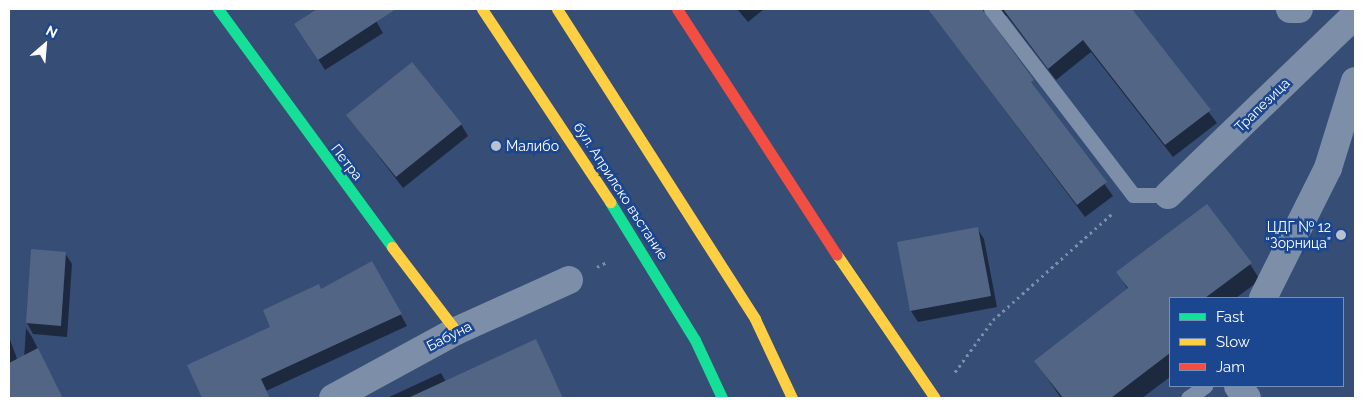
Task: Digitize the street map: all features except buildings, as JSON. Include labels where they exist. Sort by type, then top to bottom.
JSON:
[{"type":"street","name":"Петра","points":[[218,9],[303,129],[456,331]]},
{"type":"street","name":"бул. Априлско въстание","points":[[482,9],[640,246],[695,340],[722,398]]},
{"type":"street","points":[[557,9],[755,320],[792,398]]},
{"type":"street","points":[[678,9],[886,330],[935,398]]},
{"type":"street","points":[[1290,9],[1298,9]]},
{"type":"street","name":"Трапезица","points":[[1168,195],[1355,15]]},
{"type":"street","points":[[1263,297],[1328,168],[1355,81]]},
{"type":"street","name":"Бабуна","points":[[333,398],[456,331],[569,280]]},
{"type":"street","points":[[1239,387],[1247,398]]},
{"type":"lane","points":[[991,9],[1133,195],[1168,195]]},
{"type":"lane","points":[[1188,398],[1204,387]]},
{"type":"path","points":[[953,375],[993,320],[1133,195]]},
{"type":"path","points":[[569,280],[640,246]]},
{"type":"traffic: fast","points":[[218,9],[392,247]]},
{"type":"traffic: fast","points":[[610,202],[695,340],[722,398]]},
{"type":"traffic: slow","points":[[482,9],[610,202]]},
{"type":"traffic: slow","points":[[557,9],[755,319],[792,398]]},
{"type":"traffic: slow","points":[[392,247],[456,331]]},
{"type":"traffic: slow","points":[[837,255],[935,398]]},
{"type":"traffic: jam","points":[[677,9],[837,255]]},
{"type":"place","name":"Малибо","points":[[496,146]]},
{"type":"place","name":"ЦДГ № 12 “Зорница”","points":[[1341,235]]}]
